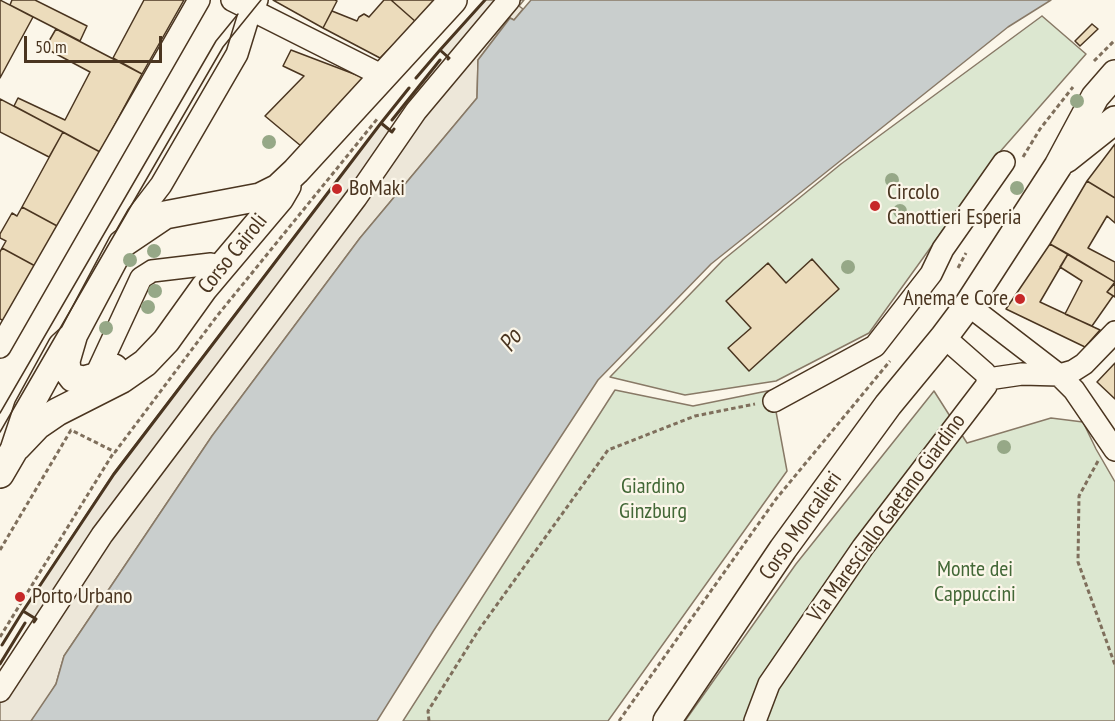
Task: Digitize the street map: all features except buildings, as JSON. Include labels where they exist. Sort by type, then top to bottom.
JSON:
[{"type":"main road","points":[[296,171],[453,0]]},
{"type":"main road","name":"Corso Moncalieri","points":[[667,721],[800,525],[888,405],[968,305],[1058,166],[1085,91],[1115,74]]},
{"type":"main road","name":"Corso Moncalieri","points":[[1058,166],[1114,121]]},
{"type":"main road","name":"Corso Cairoli","points":[[0,474],[14,450],[28,408],[62,346],[73,336],[122,244],[165,215],[260,197],[278,188],[296,171]]},
{"type":"main road","name":"Corso Cairoli","points":[[14,450],[38,425],[57,412],[122,379],[145,363],[166,341],[204,288],[280,198],[296,171]]},
{"type":"main road","points":[[73,336],[66,361],[67,370],[74,378],[84,380],[95,378],[110,371],[145,345],[186,289],[211,264],[239,246]]},
{"type":"street","points":[[2,341],[199,0]]},
{"type":"street","points":[[232,0],[254,5],[383,76]]},
{"type":"street","points":[[0,691],[102,535],[356,198],[416,111],[509,0]]},
{"type":"street","name":"Corso Cairoli","points":[[122,244],[138,215],[161,184],[237,54],[254,5]]},
{"type":"street","points":[[774,401],[875,346],[931,274],[943,249],[1013,160]]},
{"type":"street","points":[[95,378],[141,278],[152,271],[211,264]]},
{"type":"street","points":[[968,305],[1059,375],[1074,390],[1112,446]]},
{"type":"street","points":[[944,337],[985,373],[987,379],[1022,374],[1059,375],[1073,371],[1084,364],[1115,332]]},
{"type":"street","name":"Via Maresciallo Gaetano Giardino","points":[[755,721],[769,684],[862,547],[986,386],[987,379]]},
{"type":"path","points":[[1088,69],[1101,52],[1115,40]]},
{"type":"path","points":[[1013,160],[1040,129],[1085,91]]},
{"type":"path","points":[[0,637],[115,452],[217,316],[380,116]]},
{"type":"path","points":[[955,272],[971,245]]},
{"type":"path","points":[[619,721],[776,499],[890,361]]},
{"type":"path","points":[[429,721],[428,711],[478,632],[608,450],[695,416],[774,401]]},
{"type":"path","points":[[0,550],[71,430],[115,452]]},
{"type":"path","points":[[1112,446],[1079,496],[1078,562],[1115,665]]},
{"type":"green space","name":"Circolo Canottieri Esperia","points":[[1042,16],[1086,54],[998,154],[869,333],[776,381],[685,395],[610,377],[723,260],[841,164]]},
{"type":"green space","name":"Giardino Ginzburg","points":[[615,390],[693,406],[772,390],[787,471],[608,721],[403,721]]},
{"type":"green space","name":"Monte dei Cappuccini","points":[[934,391],[967,443],[1051,418],[1083,422],[1115,482],[1115,721],[685,721],[796,564]]},
{"type":"shaded area","points":[[485,0],[524,0],[519,6],[523,9],[514,20],[510,18],[478,60],[477,98],[360,238],[212,436],[64,656],[56,684],[43,706],[31,721],[0,721],[0,679],[36,619],[23,611],[113,474],[381,123],[392,131],[449,57],[440,50]]},
{"type":"water","name":"Po","points":[[531,0],[1051,0],[1008,27],[711,264],[598,380],[377,721],[31,721],[56,684],[64,656],[212,436],[360,238],[477,98],[478,60],[510,18],[514,20]]},
{"type":"tram line","points":[[0,432],[223,47],[261,0]]},
{"type":"tram line","points":[[0,413],[216,41],[238,14]]},
{"type":"wall","points":[[448,59],[440,50],[485,0]]},
{"type":"wall","points":[[416,78],[440,50]]},
{"type":"wall","points":[[392,120],[440,60]]},
{"type":"wall","points":[[381,123],[409,88]]},
{"type":"wall","points":[[34,622],[36,619],[23,611],[114,474],[381,123],[392,132],[394,129]]},
{"type":"wall","points":[[2,645],[23,611]]},
{"type":"wall","points":[[0,664],[25,623]]},
{"type":"place","name":"BoMaki","points":[[337,189]]},
{"type":"place","name":"Circolo Canottieri Esperia","points":[[875,206]]},
{"type":"place","name":"Anema e Core","points":[[1020,299]]},
{"type":"place","name":"Porto Urbano","points":[[20,597]]}]
